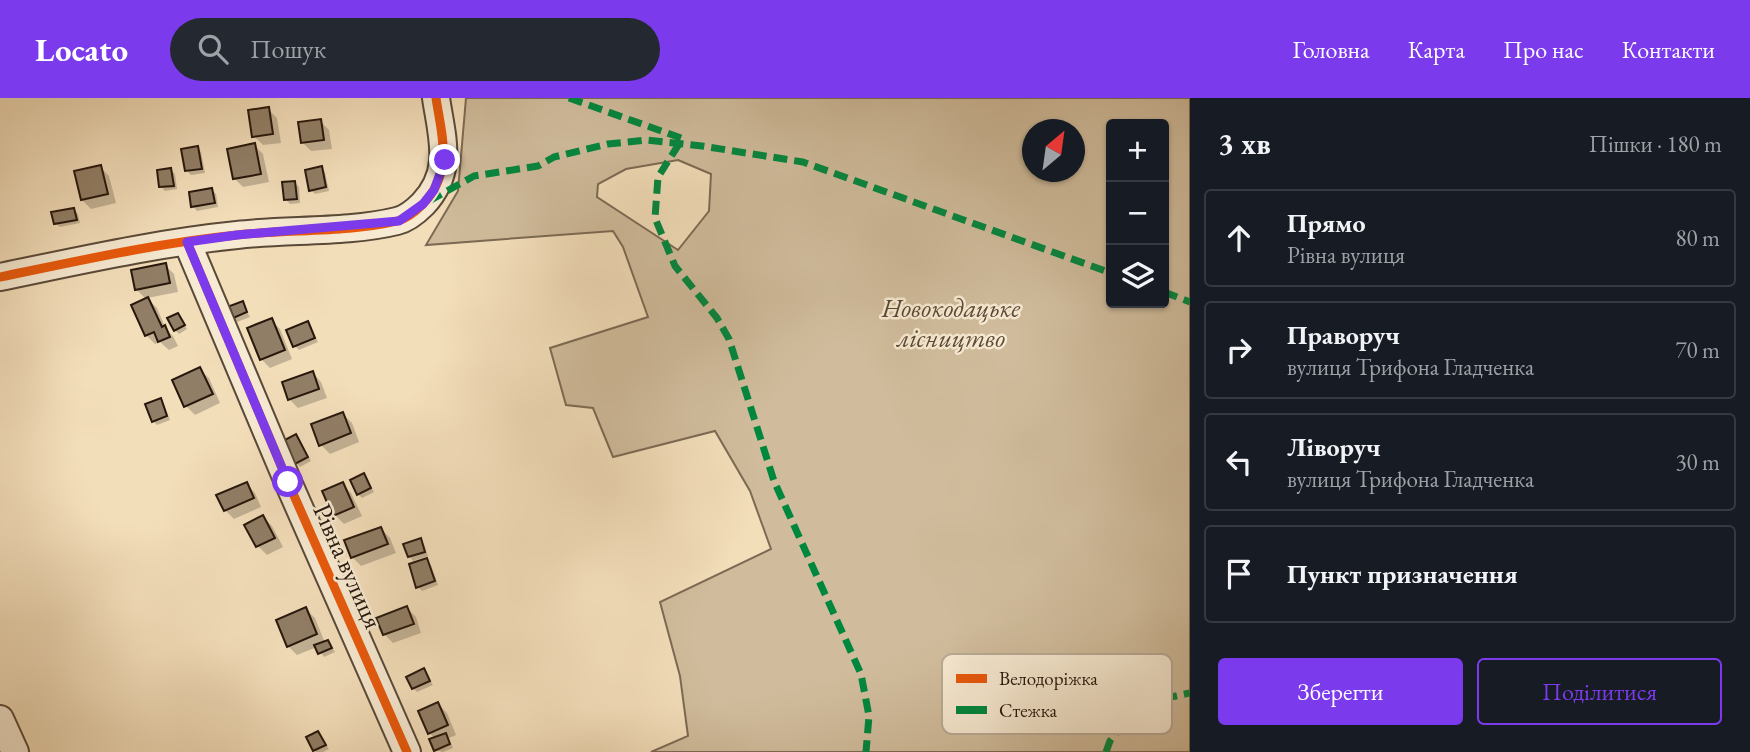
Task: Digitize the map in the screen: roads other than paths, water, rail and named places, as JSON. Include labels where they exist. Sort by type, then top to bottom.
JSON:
[{"type":"street","points":[[436,98],[445,160]]},
{"type":"street","points":[[0,276],[237,235],[399,221],[423,204],[434,190],[445,160],[454,98]]},
{"type":"street","name":"Рівна вулиця","points":[[187,242],[288,482],[407,752]]},
{"type":"street","points":[[0,719],[15,752]]},
{"type":"park label","name":"Новокодацьке лісництво","points":[[951,323]]}]
